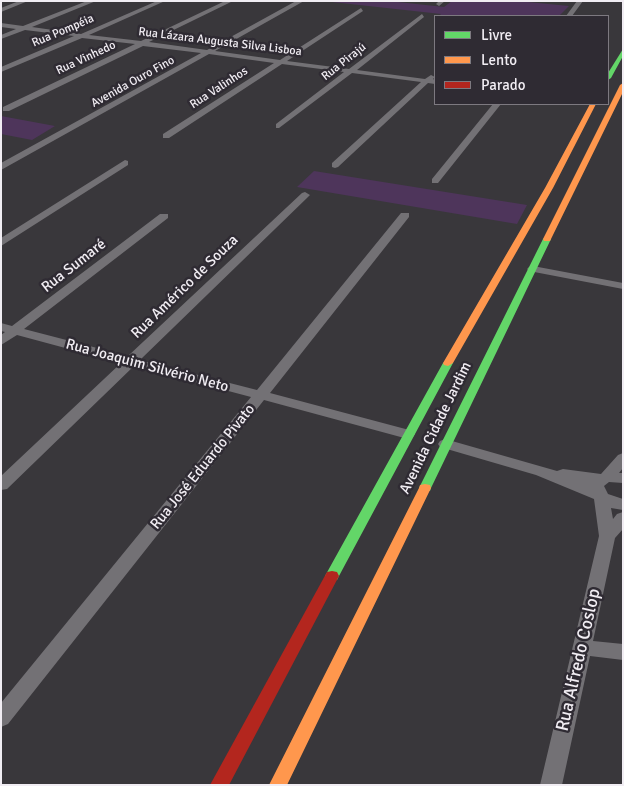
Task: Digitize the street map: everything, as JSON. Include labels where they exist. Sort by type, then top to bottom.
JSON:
[{"type":"main road","points":[[609,76],[623,50]]},
{"type":"main road","name":"Avenida Cidade Jardim","points":[[278,785],[570,192],[618,105],[623,85]]},
{"type":"main road","name":"Avenida Cidade Jardim","points":[[218,785],[408,434],[549,188],[593,105]]},
{"type":"main road","points":[[549,188],[570,192]]},
{"type":"main road","points":[[484,300],[514,306]]},
{"type":"street","points":[[1,10],[25,1]]},
{"type":"street","points":[[1,37],[93,1]]},
{"type":"street","name":"Rua Pompéia","points":[[1,70],[162,1]]},
{"type":"street","name":"Rua Vinhedo","points":[[6,108],[230,1]]},
{"type":"street","name":"Avenida Ouro Fino","points":[[1,167],[301,1]]},
{"type":"street","points":[[570,15],[580,1]]},
{"type":"street","name":"Rua Valinhos","points":[[166,136],[361,10]]},
{"type":"street","name":"Rua Pirajú","points":[[279,126],[422,16]]},
{"type":"street","name":"Rua Lázara Augusta Silva Lisboa","points":[[1,25],[432,81]]},
{"type":"street","points":[[335,165],[432,81]]},
{"type":"street","points":[[435,181],[496,105]]},
{"type":"street","points":[[1,242],[125,162]]},
{"type":"street","name":"Rua Américo de Souza","points":[[1,485],[305,194]]},
{"type":"street","name":"Rua Sumaré","points":[[1,341],[8,329],[164,216]]},
{"type":"street","name":"Rua José Eduardo Pivato","points":[[1,718],[405,216]]},
{"type":"street","points":[[533,269],[622,286]]},
{"type":"street","name":"Rua Joaquim Silvério Neto","points":[[8,329],[408,434]]},
{"type":"street","points":[[445,444],[541,471],[606,485]]},
{"type":"street","points":[[606,485],[623,458]]},
{"type":"street","points":[[606,485],[615,504],[623,505]]},
{"type":"street","name":"Rua Alfredo Coslop","points":[[551,785],[607,536],[606,485]]},
{"type":"street","name":"Rua Alfredo Coslop","points":[[607,536],[623,518]]},
{"type":"street","points":[[581,647],[623,652]]},
{"type":"shaded area","points":[[323,1],[389,1],[444,7],[452,1],[518,1],[569,6],[560,15],[441,14]]},
{"type":"shaded area","points":[[1,116],[55,126],[32,140],[1,134]]},
{"type":"shaded area","points":[[314,171],[527,205],[517,224],[297,187]]},
{"type":"traffic: fast","points":[[609,76],[623,51]]},
{"type":"traffic: fast","points":[[425,488],[547,239]]},
{"type":"traffic: fast","points":[[332,576],[448,363]]},
{"type":"traffic: slow","points":[[547,239],[623,85]]},
{"type":"traffic: slow","points":[[448,363],[549,188],[592,105]]},
{"type":"traffic: slow","points":[[278,785],[425,488]]},
{"type":"traffic: jam","points":[[219,785],[332,576]]}]
